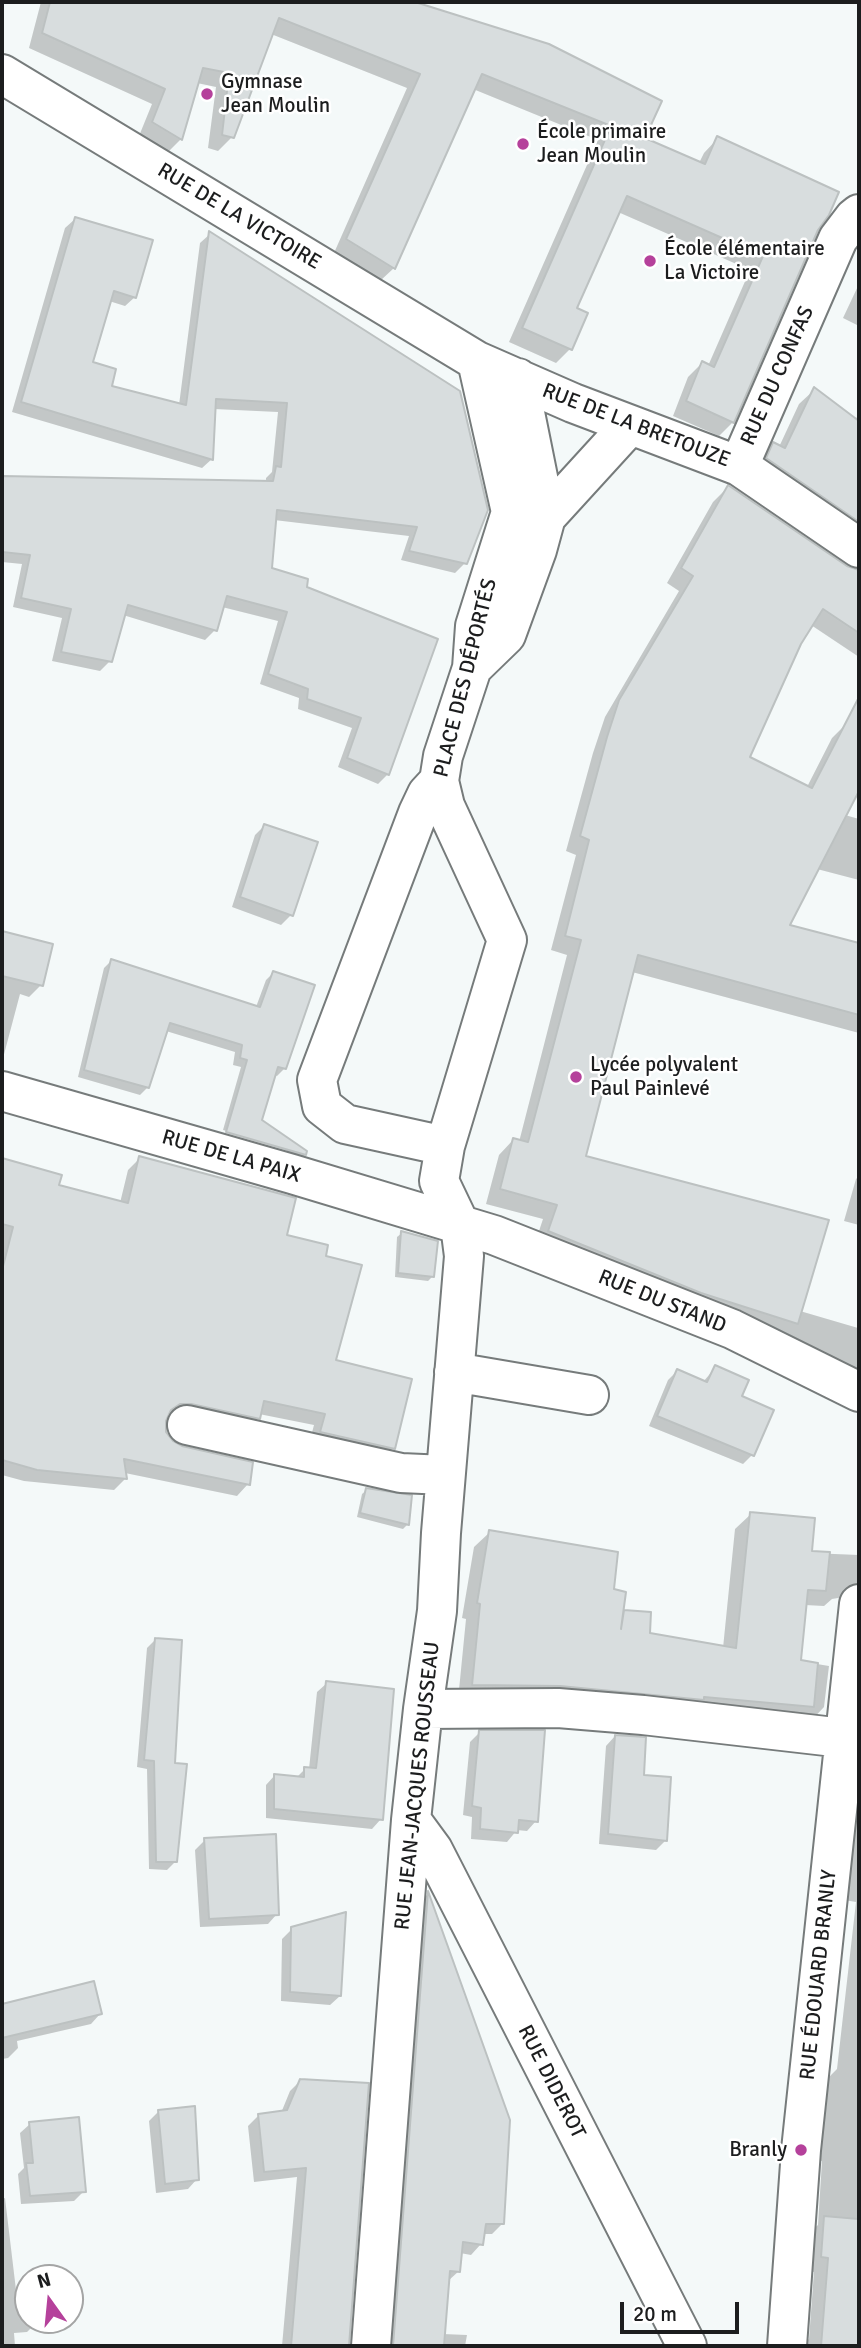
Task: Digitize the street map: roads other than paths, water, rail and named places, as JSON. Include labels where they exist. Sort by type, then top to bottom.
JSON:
[{"type":"street","name":"RUE DE LA VICTOIRE","points":[[2,74],[477,360]]},
{"type":"street","name":"RUE DU CONFAS","points":[[738,466],[838,239],[859,214]]},
{"type":"street","name":"RUE DE LA BRETOUZE","points":[[477,360],[573,403],[738,466],[859,548]]},
{"type":"street","name":"PLACE DES DÉPORTÉS","points":[[460,1225],[439,1181],[445,1146],[507,940],[445,806],[439,781],[443,756],[472,668],[475,626],[512,512],[477,360]]},
{"type":"street","points":[[472,668],[506,635],[546,517],[518,379]]},
{"type":"street","points":[[546,517],[631,425]]},
{"type":"street","points":[[439,781],[427,794],[418,813],[317,1080],[322,1107],[345,1124],[445,1146]]},
{"type":"street","name":"RUE DE LA PAIX","points":[[2,1091],[460,1225]]},
{"type":"street","name":"RUE JEAN-JACQUES ROUSSEAU","points":[[371,2346],[411,1820],[437,1611],[445,1475],[464,1256],[460,1225]]},
{"type":"street","name":"RUE DU STAND","points":[[460,1225],[494,1235],[732,1329],[859,1392]]},
{"type":"street","points":[[454,1372],[589,1395]]},
{"type":"street","points":[[187,1424],[401,1474],[445,1475]]},
{"type":"street","name":"RUE ÉDOUARD BRANLY","points":[[788,2346],[801,2150],[859,1604]]},
{"type":"street","points":[[423,1709],[558,1708],[844,1738]]},
{"type":"street","name":"RUE DIDEROT","points":[[411,1820],[433,1850],[687,2346]]},
{"type":"place","name":"Gymnase Jean Moulin","points":[[207,94]]},
{"type":"place","name":"École primaire Jean Moulin","points":[[523,144]]},
{"type":"place","name":"École élémentaire La Victoire","points":[[650,261]]},
{"type":"place","name":"Lycée polyvalent Paul Painlevé","points":[[576,1077]]},
{"type":"place","name":"Branly","points":[[801,2150]]}]
